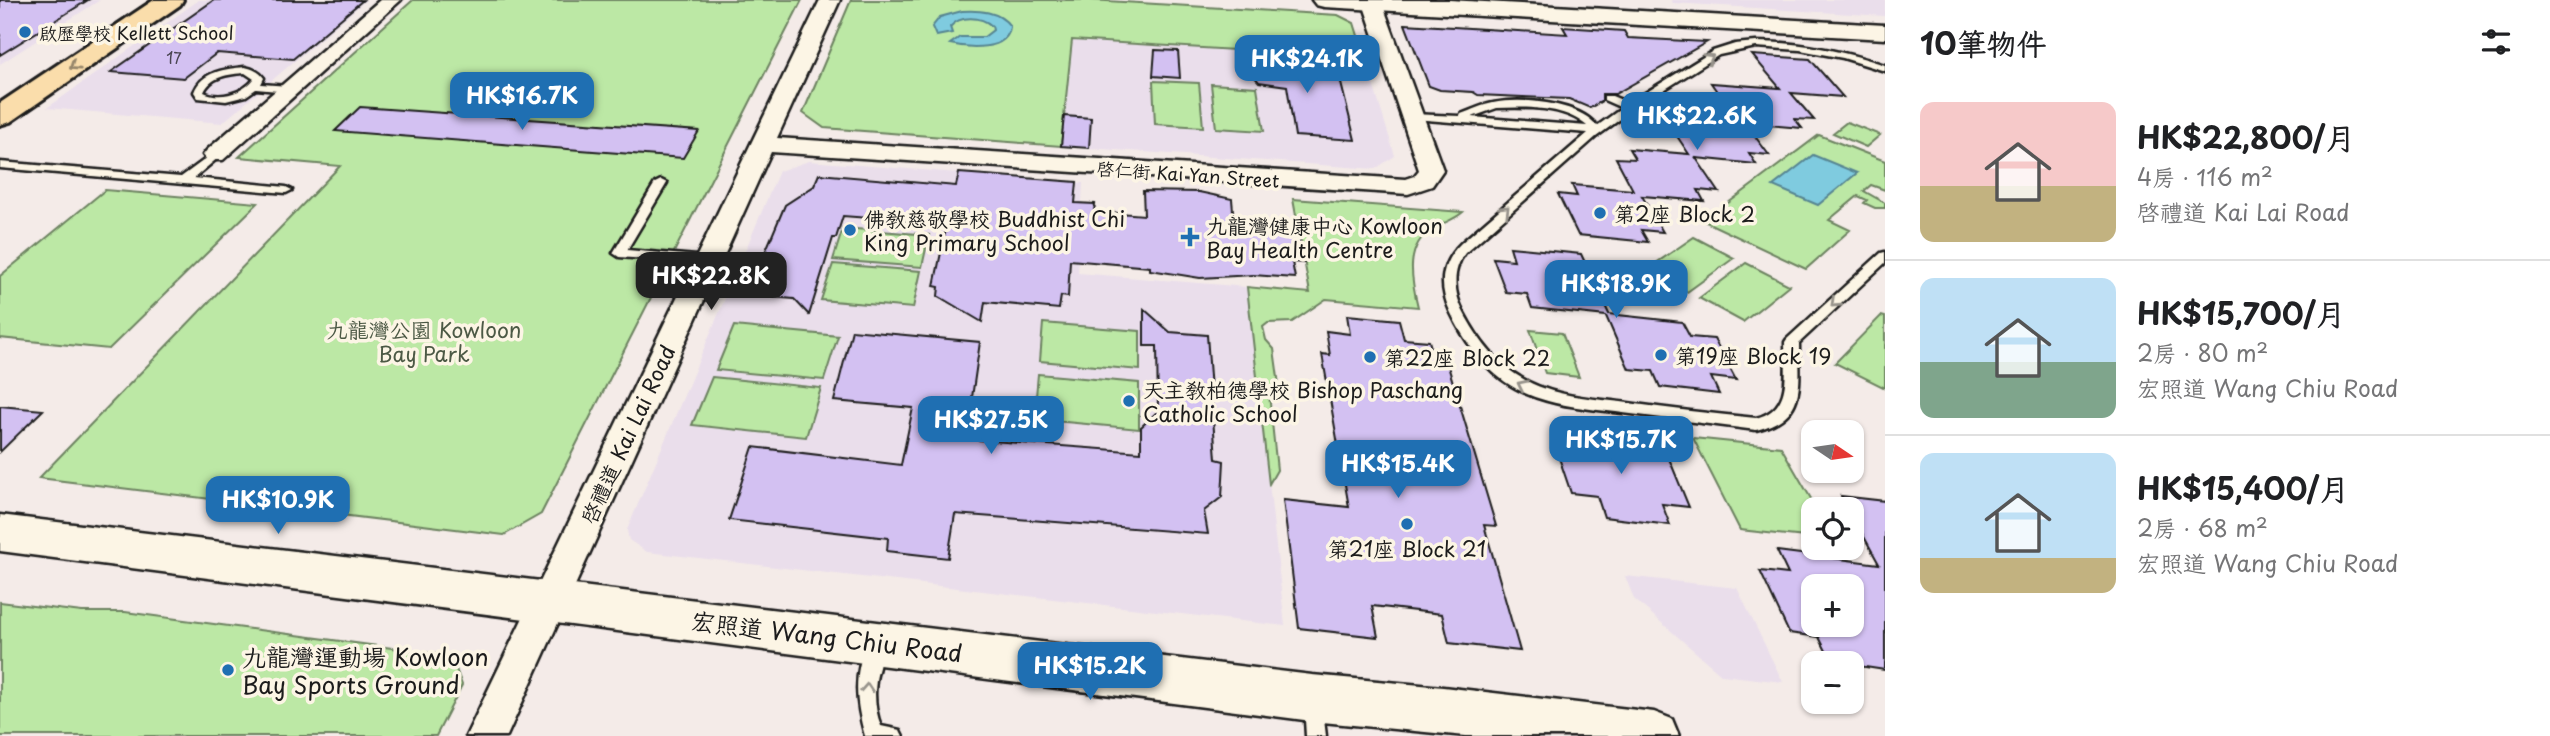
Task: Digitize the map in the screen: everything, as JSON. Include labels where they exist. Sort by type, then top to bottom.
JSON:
[{"type":"main road","points":[[0,87],[132,0]]},
{"type":"main road","points":[[0,116],[171,0]]},
{"type":"street","points":[[215,155],[391,0]]},
{"type":"street","name":"啓禮道 Kai Lai Road","points":[[486,736],[830,0]]},
{"type":"street","points":[[1324,0],[1885,32]]},
{"type":"street","name":"啓仁街 Kai Yan Street","points":[[762,144],[1408,187],[1423,181],[1431,170],[1374,3]]},
{"type":"street","name":"宏照道 Wang Chiu Road","points":[[0,533],[875,642],[1314,717],[1443,710],[1651,736]]},
{"type":"lane","points":[[1885,68],[1847,55],[1808,48],[1731,46],[1716,53],[1630,107],[1591,124],[1481,234],[1456,252],[1448,285],[1459,317],[1492,365],[1522,385],[1572,401],[1705,418],[1768,422],[1781,414],[1791,401],[1792,342],[1885,256]]},
{"type":"lane","points":[[254,86],[259,78],[257,74],[236,71],[208,79],[199,88],[199,92],[208,98],[227,97],[254,86],[289,89]]},
{"type":"lane","points":[[1608,98],[1630,107]]},
{"type":"lane","points":[[1453,119],[1481,112],[1591,124]]},
{"type":"lane","points":[[1414,116],[1591,124]]},
{"type":"lane","points":[[184,181],[215,155]]},
{"type":"lane","points":[[0,166],[286,190]]},
{"type":"lane","points":[[662,183],[619,253],[708,261]]},
{"type":"lane","points":[[875,642],[866,696],[867,716],[881,735]]},
{"type":"shaded area","name":"啟歷學校 Kellett School","points":[[0,0],[100,0],[0,64]]},
{"type":"shaded area","points":[[199,0],[366,0],[222,123],[47,108]]},
{"type":"shaded area","points":[[1671,0],[1885,0],[1885,16],[1673,3]]},
{"type":"shaded area","points":[[1071,40],[1365,58],[1395,156],[1375,169],[1061,146]]},
{"type":"shaded area","points":[[809,161],[1083,183],[1078,273],[1247,287],[1285,626],[647,552],[629,540],[627,530],[779,171]]},
{"type":"shaded area","points":[[1625,576],[1737,588],[1783,682],[1722,675],[1634,599]]},
{"type":"green space","name":"九龍灣公園 Kowloon Bay Park","points":[[413,0],[802,0],[541,514],[504,535],[39,478],[340,166],[239,157]]},
{"type":"green space","points":[[851,0],[1090,0],[1338,15],[1354,23],[1365,58],[1072,40],[1061,146],[824,128],[803,113]]},
{"type":"green space","points":[[1153,81],[1199,83],[1203,127],[1155,124]]},
{"type":"green space","points":[[1211,84],[1257,87],[1264,131],[1216,128]]},
{"type":"green space","points":[[1847,122],[1880,135],[1866,147],[1833,133]]},
{"type":"green space","points":[[1819,135],[1885,161],[1885,190],[1871,185],[1864,191],[1885,203],[1885,208],[1875,208],[1864,203],[1867,200],[1858,196],[1829,220],[1850,230],[1806,269],[1704,221]]},
{"type":"green space","points":[[105,190],[258,203],[109,349],[0,338],[0,276]]},
{"type":"green space","points":[[1293,199],[1463,212],[1424,235],[1418,244],[1412,263],[1412,274],[1418,307],[1326,299],[1292,322],[1268,323],[1263,327],[1266,340],[1274,349],[1279,385],[1269,394],[1277,470],[1269,484],[1247,287],[1310,293]]},
{"type":"green space","points":[[843,228],[929,235],[922,267],[833,260]]},
{"type":"green space","points":[[1694,237],[1734,258],[1687,292],[1646,270]]},
{"type":"green space","points":[[1746,263],[1789,285],[1743,322],[1699,298]]},
{"type":"green space","points":[[833,264],[921,271],[913,308],[821,300]]},
{"type":"green space","points":[[1881,316],[1885,317],[1885,388],[1835,363]]},
{"type":"green space","points":[[1043,323],[1140,331],[1140,370],[1040,361]]},
{"type":"green space","points":[[734,326],[838,336],[824,380],[716,370]]},
{"type":"green space","points":[[1530,330],[1562,333],[1579,377],[1545,373]]},
{"type":"green space","points":[[1038,374],[1139,383],[1139,429],[1034,419]]},
{"type":"green space","points":[[712,377],[821,388],[806,437],[692,425]]},
{"type":"green space","points":[[1693,438],[1781,447],[1810,497],[1801,497],[1801,537],[1740,530]]},
{"type":"green space","name":"九龍灣運動場 Kowloon Bay Sports Ground","points":[[0,602],[82,612],[125,612],[451,656],[462,685],[436,736],[0,736]]},
{"type":"water","points":[[962,11],[982,11],[1000,17],[1010,26],[1008,34],[1003,40],[986,46],[966,47],[950,44],[960,37],[984,37],[993,30],[992,26],[982,20],[971,18],[954,23],[950,27],[952,33],[936,36],[932,27],[940,17]]},
{"type":"water","points":[[1813,155],[1857,173],[1818,205],[1773,186]]},
{"type":"building","name":"啟歷學校 Kellett School","points":[[0,0],[88,0],[0,55]]},
{"type":"building","points":[[214,0],[363,0],[293,59],[217,53],[184,78],[111,72]]},
{"type":"building","points":[[1405,24],[1567,34],[1563,27],[1624,31],[1628,38],[1707,42],[1615,94],[1602,94],[1602,101],[1590,108],[1569,99],[1478,95],[1429,86]]},
{"type":"building","points":[[1155,50],[1178,51],[1180,78],[1153,76]]},
{"type":"building","points":[[1236,55],[1307,60],[1328,70],[1338,71],[1355,140],[1295,136],[1287,86],[1259,82]]},
{"type":"building","points":[[1752,55],[1810,59],[1843,97],[1791,93],[1814,120],[1795,119],[1802,128],[1745,123],[1769,155],[1749,153],[1756,164],[1696,158],[1719,192],[1698,190],[1704,201],[1642,196],[1663,232],[1641,230],[1648,242],[1578,235],[1558,194],[1577,196],[1572,185],[1633,190],[1616,158],[1635,159],[1629,149],[1689,154],[1662,114],[1737,120],[1711,83],[1780,88]]},
{"type":"building","points":[[360,107],[699,131],[683,158],[335,131]]},
{"type":"building","points":[[1064,116],[1091,118],[1089,148],[1061,146]]},
{"type":"building","points":[[959,173],[1077,182],[1075,203],[1095,204],[1094,211],[1144,215],[1143,191],[1199,192],[1232,199],[1234,222],[1298,227],[1304,263],[1292,262],[1295,278],[1253,275],[1200,278],[1150,270],[1150,267],[1070,260],[1068,297],[1061,296],[1059,309],[985,302],[982,322],[938,296],[939,287],[934,286],[947,224],[843,216],[836,238],[833,238],[809,315],[794,299],[747,295],[785,205],[814,186],[819,174],[956,186]]},
{"type":"building","points":[[1510,247],[1581,254],[1609,314],[1682,322],[1690,337],[1714,339],[1736,380],[1711,377],[1719,394],[1660,387],[1653,371],[1629,369],[1606,316],[1532,308],[1527,294],[1506,292],[1493,258],[1514,260]]},
{"type":"building","points":[[1144,309],[1170,332],[1207,335],[1216,459],[1224,461],[1222,497],[1204,511],[1208,534],[955,514],[948,558],[887,551],[888,538],[729,520],[753,447],[901,465],[913,408],[834,401],[852,330],[980,342],[966,439],[1141,452],[1141,427],[1158,411],[1157,346],[1144,346]]},
{"type":"building","points":[[1347,315],[1399,320],[1404,339],[1429,341],[1436,364],[1448,366],[1496,526],[1484,525],[1520,651],[1449,643],[1442,614],[1372,606],[1378,637],[1299,628],[1283,500],[1349,507],[1322,354],[1330,355],[1326,331],[1350,334]]},
{"type":"building","points":[[0,406],[43,410],[0,452]]},
{"type":"building","points":[[1571,427],[1633,434],[1641,453],[1668,456],[1689,507],[1662,504],[1670,525],[1604,517],[1597,496],[1571,493],[1554,443],[1579,446]]},
{"type":"building","points":[[1864,499],[1885,501],[1885,670],[1864,667],[1864,651],[1826,651],[1819,637],[1864,637],[1864,574],[1801,574],[1801,635],[1789,633],[1760,571],[1788,574],[1777,551],[1801,554],[1801,560],[1848,560],[1879,564],[1864,537]]},
{"type":"place","name":"啟歷學校 Kellett School","points":[[25,32]]},
{"type":"place","name":"第2座 Block 2","points":[[1600,213]]},
{"type":"place","name":"佛教慈敬學校 Buddhist Chi King Primary School","points":[[850,230]]},
{"type":"place","name":"九龍灣健康中心 Kowloon Bay Health Centre","points":[[1190,237]]},
{"type":"place","name":"第19座 Block 19","points":[[1661,355]]},
{"type":"place","name":"第22座 Block 22","points":[[1370,357]]},
{"type":"place","name":"天主教柏德學校 Bishop Paschang Catholic School","points":[[1129,401]]},
{"type":"place","name":"第21座 Block 21","points":[[1407,524]]},
{"type":"place","name":"九龍灣運動場 Kowloon Bay Sports Ground","points":[[228,670]]}]
